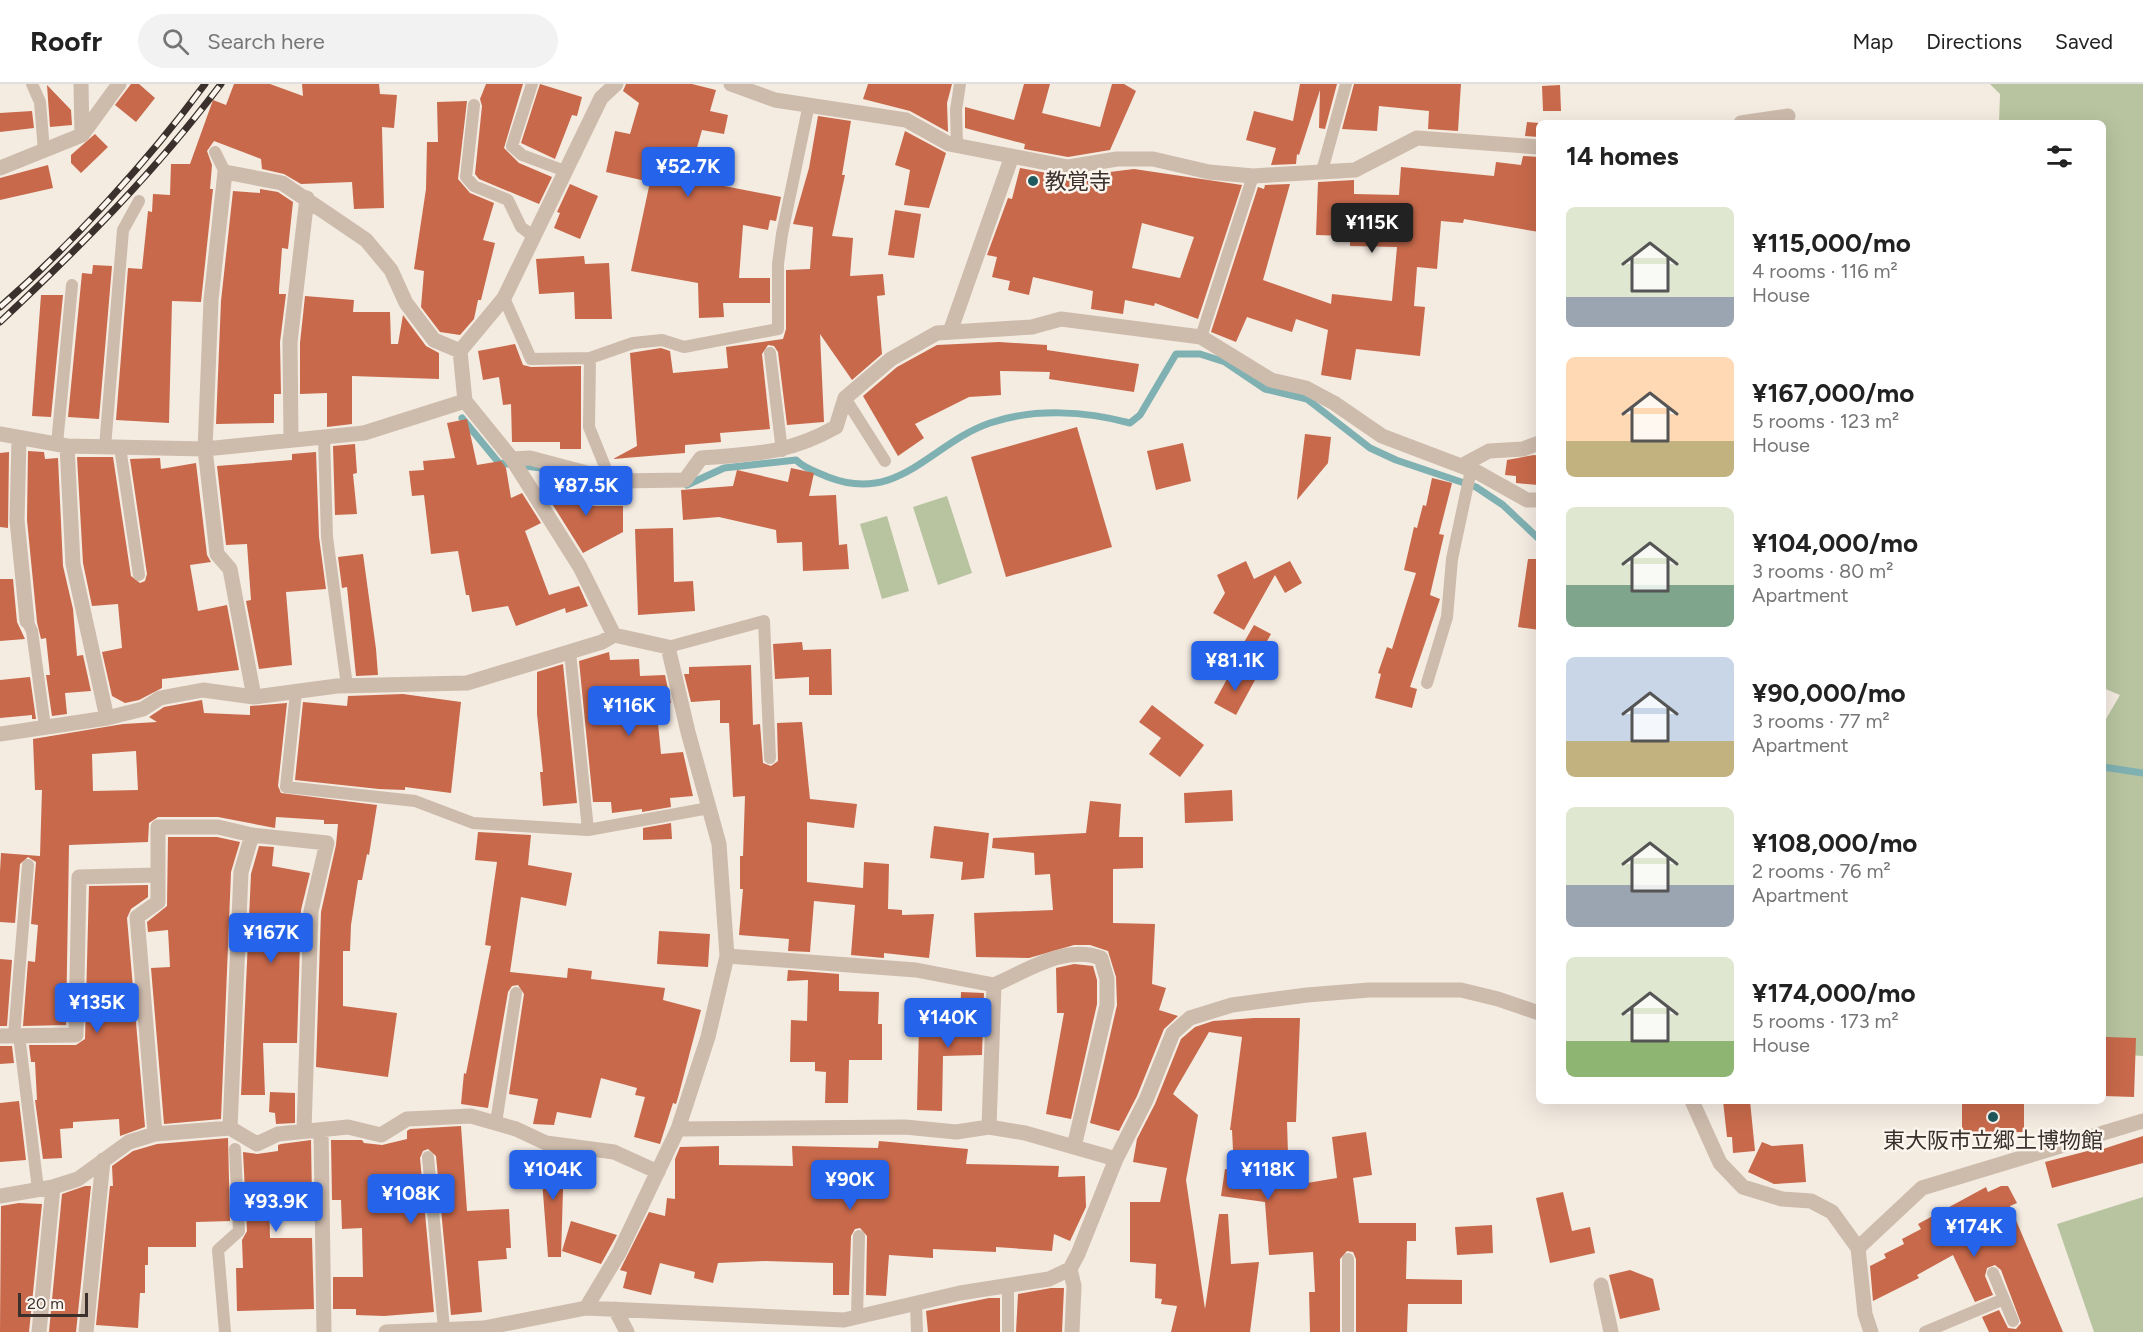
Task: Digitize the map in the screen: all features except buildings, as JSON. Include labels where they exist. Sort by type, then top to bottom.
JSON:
[{"type":"street","points":[[81,84],[82,135]]},
{"type":"street","points":[[0,168],[82,135],[119,84]]},
{"type":"street","points":[[614,635],[580,567],[512,459],[465,401],[460,351],[504,298],[601,98],[616,84]]},
{"type":"street","points":[[731,84],[775,100],[906,120],[957,145],[1068,167],[1117,159],[1153,159],[1209,172],[1253,176],[1355,170],[1417,138],[1536,147]]},
{"type":"street","points":[[1761,120],[1788,116]]},
{"type":"street","points":[[950,332],[1012,156]]},
{"type":"street","points":[[254,698],[231,569],[217,554],[206,449],[211,300],[225,172],[282,183],[366,240],[391,270],[406,303],[434,340],[460,351]]},
{"type":"street","points":[[291,440],[290,342],[307,198]]},
{"type":"street","points":[[512,459],[531,458],[609,479],[685,480],[701,458],[782,451],[809,442],[836,427],[845,398],[891,359],[937,333],[1032,327],[1061,319],[1201,337],[1271,380],[1306,388],[1334,403],[1382,435],[1466,468],[1533,500]]},
{"type":"street","points":[[0,434],[62,445],[206,449],[364,433],[465,401]]},
{"type":"street","points":[[19,438],[17,520],[27,621]]},
{"type":"street","points":[[1466,468],[1489,451],[1523,449],[1536,444]]},
{"type":"street","points":[[62,445],[73,564],[107,718]]},
{"type":"street","points":[[0,734],[107,718],[143,709],[160,698],[203,690],[254,698],[346,686],[467,683],[602,642],[614,635],[668,647],[719,844],[727,956],[708,1037],[678,1129],[619,1254],[586,1308]]},
{"type":"street","points":[[155,1134],[137,917],[158,902],[156,875],[158,826],[218,827],[252,835],[327,843],[311,910],[304,1131]]},
{"type":"street","points":[[231,1128],[241,872],[252,835]]},
{"type":"street","points":[[11,1036],[76,1035],[79,877],[156,875]]},
{"type":"street","points":[[727,956],[916,970],[994,985],[1066,954],[1089,953],[1101,958],[1107,979],[1107,1005],[1074,1147]]},
{"type":"street","points":[[989,1127],[994,985]]},
{"type":"street","points":[[386,1332],[444,1329],[484,1330],[586,1308],[786,1325],[844,1320],[960,1293],[1049,1279],[1070,1269],[1116,1159],[1146,1100],[1173,1033],[1190,1017],[1232,1005],[1369,990],[1461,990],[1536,1012]]},
{"type":"street","points":[[1693,1104],[1720,1163],[1743,1187],[1782,1199],[1811,1200],[1832,1212],[1858,1248],[1865,1314],[1871,1332]]},
{"type":"street","points":[[0,1196],[78,1179],[129,1142],[155,1134],[231,1128],[257,1144],[278,1134],[348,1127],[381,1135],[408,1119],[471,1116],[496,1123],[546,1143],[614,1152],[658,1172]]},
{"type":"street","points":[[1858,1248],[1922,1188],[2143,1121]]},
{"type":"street","points":[[678,1129],[905,1127],[956,1132],[989,1127],[1025,1133],[1116,1159]]},
{"type":"street","points":[[321,1130],[324,1332]]},
{"type":"street","points":[[86,1332],[103,1160]]},
{"type":"street","points":[[39,1332],[45,1188]]},
{"type":"street","points":[[1070,1269],[1074,1286],[1072,1332]]},
{"type":"street","points":[[1602,1285],[1611,1332]]},
{"type":"street","points":[[615,1309],[627,1332]]},
{"type":"lane","points":[[32,84],[40,102],[44,151]]},
{"type":"lane","points":[[532,84],[512,146],[522,155],[566,171]]},
{"type":"lane","points":[[957,145],[956,110],[960,84]]},
{"type":"lane","points":[[1322,171],[1346,84]]},
{"type":"lane","points":[[504,298],[531,359],[590,358],[633,343],[662,340],[684,347],[778,329],[778,264],[782,234],[808,104]]},
{"type":"lane","points":[[474,105],[466,177],[474,186],[508,200],[520,227],[534,237]]},
{"type":"lane","points":[[215,152],[225,172]]},
{"type":"lane","points":[[1201,337],[1253,176]]},
{"type":"lane","points":[[139,201],[123,230],[112,447],[139,575]]},
{"type":"lane","points":[[62,445],[72,285]]},
{"type":"lane","points":[[770,353],[782,451]]},
{"type":"lane","points":[[590,358],[589,428],[609,479]]},
{"type":"lane","points":[[845,398],[885,461]]},
{"type":"lane","points":[[324,437],[327,537],[346,686]]},
{"type":"lane","points":[[1427,683],[1447,617],[1452,558],[1466,468]]},
{"type":"lane","points":[[27,621],[32,631],[45,727]]},
{"type":"lane","points":[[668,647],[764,621],[770,758]]},
{"type":"lane","points":[[570,652],[588,830]]},
{"type":"lane","points":[[296,692],[286,787],[415,801],[473,823],[588,830],[709,808]]},
{"type":"lane","points":[[28,865],[11,1036],[45,1188]]},
{"type":"lane","points":[[496,1123],[516,993]]},
{"type":"lane","points":[[225,1332],[218,1250],[239,1231],[235,1149]]},
{"type":"lane","points":[[428,1157],[444,1329]]},
{"type":"lane","points":[[857,1317],[859,1236]]},
{"type":"lane","points":[[1348,1259],[1348,1332]]},
{"type":"lane","points":[[1994,1273],[2013,1321]]},
{"type":"lane","points":[[1008,1287],[1008,1332]]},
{"type":"lane","points":[[1925,1332],[2004,1299]]},
{"type":"lane","points":[[916,1303],[917,1332]]},
{"type":"green space","points":[[1990,84],[2143,84],[2143,1056],[2106,1053],[2106,719],[2120,695],[2106,689],[2106,120],[1999,120],[2000,94]]},
{"type":"green space","points":[[947,496],[972,573],[938,585],[913,507]]},
{"type":"green space","points":[[887,516],[909,591],[882,599],[860,524]]},
{"type":"green space","points":[[2143,1197],[2143,1332],[2094,1332],[2057,1224]]},
{"type":"waterway","points":[[687,485],[724,468],[796,460],[807,468],[828,477],[853,484],[875,483],[914,468],[969,432],[1007,418],[1060,413],[1095,416],[1130,423],[1140,415],[1176,354],[1200,354],[1225,362],[1265,389],[1307,399],[1370,448],[1396,460],[1476,487],[1503,505],[1536,536]]},
{"type":"waterway","points":[[462,418],[499,463],[541,468]]},
{"type":"waterway","points":[[2106,767],[2143,773]]},
{"type":"railway","points":[[0,307],[54,257],[108,201],[205,84]]},
{"type":"railway","points":[[0,322],[116,208],[221,84]]},
{"type":"place","name":"教覚寺","points":[[1033,181]]},
{"type":"place","name":"東大阪市立郷土博物館","points":[[1993,1117]]}]
